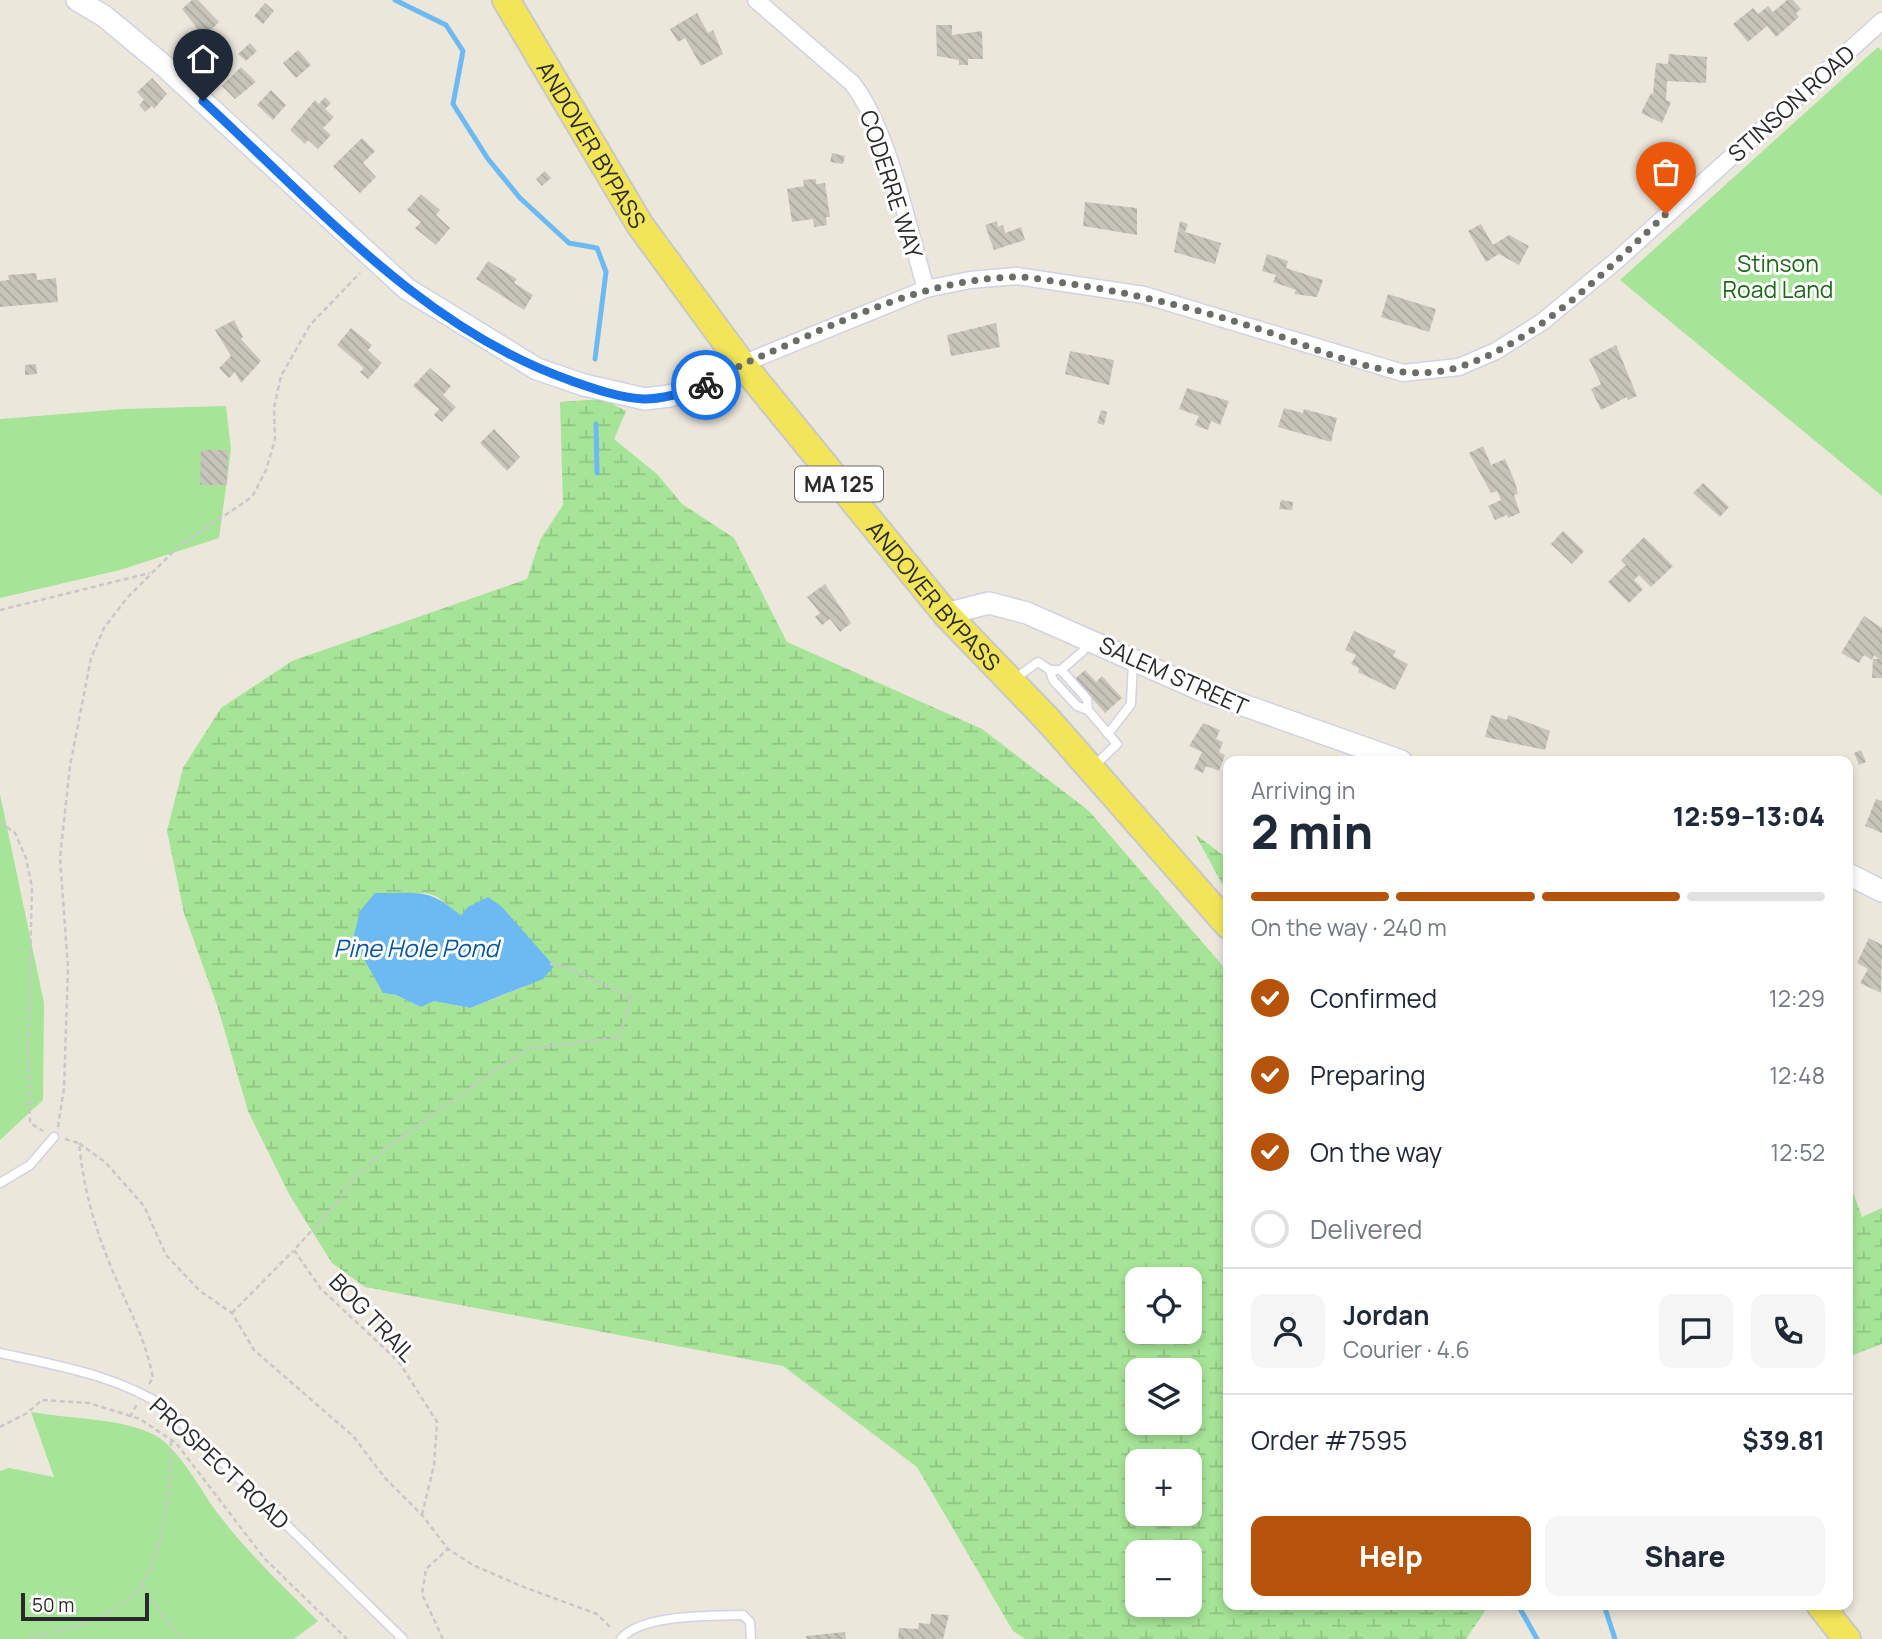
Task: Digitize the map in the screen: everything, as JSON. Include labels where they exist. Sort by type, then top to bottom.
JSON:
[{"type":"main road","name":"ANDOVER BYPASS","points":[[506,0],[640,225],[742,364],[946,614],[1091,770],[1223,919]]},
{"type":"main road","points":[[1825,1610],[1847,1639]]},
{"type":"street","points":[[77,0],[104,16],[163,65],[407,289],[471,331],[537,369],[583,385],[645,399],[669,396],[716,382],[742,364]]},
{"type":"street","name":"CODERRE WAY","points":[[756,0],[852,83],[864,99],[882,140],[926,289]]},
{"type":"street","name":"STINSON ROAD","points":[[742,364],[926,289],[970,280],[1016,276],[1144,295],[1403,373],[1459,367],[1496,351],[1552,313],[1616,261],[1882,21]]},
{"type":"street","name":"SALEM STREET","points":[[946,614],[989,603],[1027,613],[1090,638],[1201,690],[1387,756]]},
{"type":"street","points":[[1853,876],[1882,891]]},
{"type":"lane","points":[[1011,682],[1038,662],[1050,670],[1062,670],[1083,651],[1090,638]]},
{"type":"lane","points":[[1108,734],[1131,704],[1133,658]]},
{"type":"lane","points":[[1050,670],[1054,680],[1077,706],[1088,710],[1117,744],[1091,770]]},
{"type":"lane","points":[[1062,670],[1087,699],[1088,710]]},
{"type":"lane","points":[[0,1182],[30,1165],[54,1137]]},
{"type":"lane","name":"PROSPECT ROAD","points":[[0,1353],[108,1378],[144,1393],[168,1409],[402,1639]]},
{"type":"lane","points":[[621,1639],[628,1630],[649,1622],[743,1615],[750,1622],[751,1639]]},
{"type":"path","points":[[54,1137],[61,1120],[68,999],[60,858],[74,739],[91,658],[104,628],[127,598],[178,547],[252,497],[266,470],[275,440],[274,408],[281,376],[310,326],[373,259]]},
{"type":"path","points":[[0,610],[153,573]]},
{"type":"path","points":[[0,822],[15,833],[26,858],[32,887],[28,1047],[30,1124],[54,1137],[79,1143],[106,1163],[144,1206],[166,1255],[200,1291],[232,1314],[254,1350],[353,1436],[385,1478],[422,1515],[448,1549],[473,1565],[521,1586],[597,1614],[621,1639]]},
{"type":"path","points":[[232,1314],[313,1230],[351,1181],[394,1142],[526,1049],[618,1037],[632,997],[566,967],[550,964]]},
{"type":"path","points":[[79,1143],[83,1187],[108,1259],[135,1316],[153,1378],[130,1417]]},
{"type":"path","name":"BOG TRAIL","points":[[294,1250],[321,1289],[399,1362],[437,1422],[434,1465],[422,1515]]},
{"type":"path","points":[[0,1427],[27,1413],[42,1400],[89,1403],[140,1419],[171,1440],[204,1477],[264,1558],[347,1639]]},
{"type":"path","points":[[28,1639],[85,1624],[115,1607],[142,1585],[162,1531],[170,1478],[171,1440]]},
{"type":"path","points":[[443,1639],[422,1594],[426,1569],[448,1549]]},
{"type":"path","points":[[142,1585],[160,1614],[184,1639]]},
{"type":"green space","name":"Stinson Road Land","points":[[1878,47],[1882,51],[1882,496],[1620,280]]},
{"type":"green space","points":[[603,399],[626,411],[614,439],[657,474],[682,504],[734,538],[787,642],[982,729],[1089,811],[1223,966],[1223,1610],[1486,1610],[1466,1639],[1025,1639],[1013,1631],[917,1467],[783,1366],[365,1287],[332,1263],[290,1196],[248,1111],[218,1008],[184,913],[167,831],[183,768],[221,708],[292,661],[527,579],[540,540],[563,505],[560,402]],"holes":[[[425,893],[436,896],[461,916],[502,907],[523,934],[524,987],[470,1008],[434,1001],[421,1007],[396,995],[383,993],[404,894]]]},
{"type":"green space","points":[[226,406],[231,450],[219,538],[120,570],[0,598],[0,419],[124,409]]},
{"type":"green space","points":[[0,794],[44,1003],[43,1100],[0,1140]]},
{"type":"green space","points":[[1195,834],[1223,855],[1223,886]]},
{"type":"green space","points":[[1853,1193],[1862,1217],[1882,1208],[1882,1344],[1853,1355]]},
{"type":"green space","points":[[31,1412],[129,1426],[165,1442],[242,1543],[318,1621],[294,1639],[0,1639],[0,1471],[9,1468],[54,1477]]},
{"type":"water","name":"Pine Hole Pond","points":[[375,893],[430,896],[450,906],[461,916],[468,907],[488,897],[502,907],[554,966],[543,979],[470,1008],[434,1001],[421,1007],[396,995],[383,993],[353,939],[360,911]]},
{"type":"building","points":[[192,0],[198,0],[219,22],[204,37],[182,9]]},
{"type":"building","points":[[1787,0],[1793,0],[1801,9],[1796,13],[1799,17],[1776,37],[1767,26],[1748,42],[1733,24],[1753,8],[1758,14],[1768,6],[1773,12]]},
{"type":"building","points":[[265,3],[274,11],[263,24],[254,16]]},
{"type":"building","points":[[697,13],[708,33],[713,30],[723,54],[701,66],[685,38],[678,42],[670,29]]},
{"type":"building","points":[[936,25],[952,25],[952,35],[982,31],[983,59],[968,59],[968,65],[959,65],[959,60],[937,56]]},
{"type":"building","points":[[250,43],[257,51],[246,61],[238,54]]},
{"type":"building","points":[[298,50],[311,65],[296,78],[283,63]]},
{"type":"building","points":[[1669,54],[1707,57],[1706,83],[1667,81],[1666,100],[1671,102],[1662,123],[1641,113],[1651,93],[1653,94],[1656,63],[1668,64]]},
{"type":"building","points":[[241,67],[256,82],[235,99],[222,86]]},
{"type":"building","points":[[152,78],[167,94],[154,109],[152,106],[145,112],[139,105],[144,100],[137,92]]},
{"type":"building","points":[[271,90],[286,105],[273,120],[257,105]]},
{"type":"building","points":[[325,97],[331,103],[325,109],[334,117],[323,128],[331,135],[318,149],[308,140],[305,144],[290,130],[315,100],[319,104]]},
{"type":"building","points":[[362,138],[375,151],[363,163],[376,177],[360,193],[333,166]]},
{"type":"building","points":[[832,153],[845,156],[843,164],[830,162]]},
{"type":"building","points":[[545,171],[551,178],[542,186],[536,179]]},
{"type":"building","points":[[816,179],[816,184],[825,183],[830,217],[826,217],[827,225],[814,227],[813,219],[792,222],[787,189],[804,186],[803,180]]},
{"type":"building","points":[[421,194],[440,210],[436,215],[450,228],[436,245],[415,228],[421,222],[407,210]]},
{"type":"building","points":[[1085,202],[1137,208],[1137,235],[1083,226]]},
{"type":"building","points":[[997,221],[998,227],[1003,225],[1005,233],[1021,227],[1025,240],[994,250],[985,225]]},
{"type":"building","points":[[1180,221],[1188,224],[1185,232],[1221,243],[1215,264],[1174,252]]},
{"type":"building","points":[[1481,224],[1493,245],[1509,235],[1529,246],[1519,265],[1499,254],[1486,262],[1468,231]]},
{"type":"building","points":[[1267,254],[1288,261],[1286,268],[1323,280],[1317,297],[1294,294],[1296,290],[1273,282],[1276,275],[1262,271]]},
{"type":"building","points":[[488,261],[517,279],[514,283],[533,295],[524,310],[476,279]]},
{"type":"building","points":[[36,273],[37,280],[56,278],[58,302],[0,307],[0,281],[9,280],[8,275]]},
{"type":"building","points":[[1388,294],[1436,309],[1429,332],[1381,317]]},
{"type":"building","points":[[234,320],[243,337],[241,339],[261,361],[241,383],[235,372],[229,378],[219,368],[231,356],[215,330]]},
{"type":"building","points":[[996,323],[1000,347],[951,356],[947,335]]},
{"type":"building","points":[[351,328],[372,345],[368,350],[382,363],[368,379],[360,372],[364,368],[337,345]]},
{"type":"building","points":[[1616,345],[1637,396],[1628,400],[1627,397],[1601,410],[1591,389],[1601,384],[1589,359]]},
{"type":"building","points":[[1070,351],[1114,360],[1109,385],[1065,374]]},
{"type":"building","points":[[36,364],[37,374],[25,375],[25,365]]},
{"type":"building","points":[[430,368],[451,386],[443,395],[456,407],[442,422],[434,415],[439,409],[413,386]]},
{"type":"building","points":[[1187,388],[1229,401],[1220,425],[1211,421],[1208,430],[1195,425],[1199,416],[1179,409]]},
{"type":"building","points":[[1284,408],[1303,413],[1304,409],[1337,418],[1331,442],[1278,427]]},
{"type":"building","points":[[1101,410],[1107,412],[1104,425],[1097,423]]},
{"type":"building","points":[[494,429],[520,457],[507,471],[480,443]]},
{"type":"building","points":[[1483,446],[1491,465],[1505,459],[1515,482],[1518,494],[1514,495],[1520,513],[1495,520],[1488,506],[1501,500],[1497,491],[1491,493],[1469,453]]},
{"type":"building","points":[[201,450],[228,450],[227,485],[200,485]]},
{"type":"building","points":[[1703,483],[1729,507],[1720,517],[1693,493]]},
{"type":"building","points":[[1281,500],[1293,502],[1292,510],[1279,509]]},
{"type":"building","points":[[1563,531],[1584,551],[1572,564],[1551,544]]},
{"type":"building","points":[[1644,537],[1673,566],[1651,587],[1639,575],[1634,580],[1643,589],[1629,603],[1608,582],[1626,565],[1621,560]]},
{"type":"building","points":[[825,584],[851,623],[840,632],[830,619],[822,625],[815,617],[820,613],[807,597]]},
{"type":"building","points":[[1864,616],[1882,628],[1882,678],[1872,678],[1873,659],[1879,659],[1874,655],[1872,660],[1864,655],[1859,663],[1841,653]]},
{"type":"building","points":[[1354,631],[1396,651],[1393,656],[1408,664],[1395,690],[1358,672],[1359,668],[1351,664],[1356,655],[1345,650]]},
{"type":"building","points":[[1085,670],[1096,682],[1102,676],[1122,698],[1105,713],[1075,679]]},
{"type":"building","points":[[1491,715],[1507,720],[1508,715],[1550,731],[1545,750],[1485,737]]},
{"type":"building","points":[[1203,723],[1220,730],[1216,739],[1223,742],[1219,752],[1225,755],[1219,771],[1206,766],[1203,773],[1194,769],[1202,752],[1189,746]]},
{"type":"building","points":[[1861,750],[1866,762],[1859,765],[1854,753]]},
{"type":"building","points":[[1876,799],[1882,801],[1882,833],[1865,826]]},
{"type":"building","points":[[1869,938],[1882,945],[1881,993],[1860,983],[1868,969],[1857,963]]},
{"type":"building","points":[[931,1614],[949,1615],[943,1639],[898,1639],[899,1628],[918,1629],[919,1623],[930,1624]]},
{"type":"building","points":[[845,1632],[846,1639],[807,1639],[806,1636]]},
{"type":"waterway","points":[[395,0],[446,25],[463,51],[453,104],[488,159],[520,198],[569,243],[597,248],[606,272],[595,359]]},
{"type":"waterway","points":[[596,424],[597,473]]},
{"type":"waterway","points":[[1521,1610],[1537,1639]]},
{"type":"waterway","points":[[1606,1610],[1615,1639]]},
{"type":"way so far","points":[[706,385],[716,382],[742,364],[926,289],[970,280],[1016,276],[1144,295],[1349,359],[1403,373],[1431,372],[1459,367],[1496,351],[1542,322],[1616,261],[1666,214]]},
{"type":"route","points":[[203,101],[407,289],[471,331],[537,369],[583,385],[645,399],[669,396],[706,385]]}]
